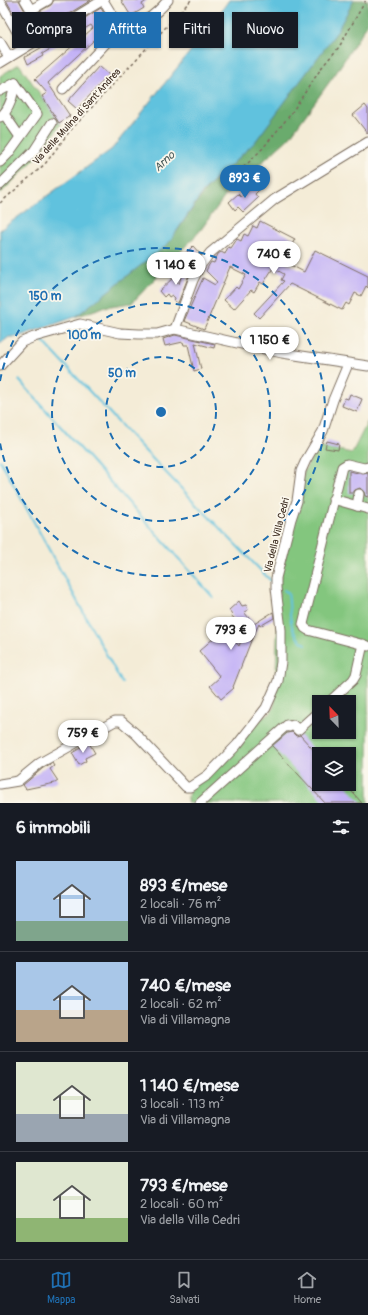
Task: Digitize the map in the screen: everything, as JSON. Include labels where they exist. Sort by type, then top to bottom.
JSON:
[{"type":"street","points":[[25,0],[31,10],[48,0]]},
{"type":"street","points":[[83,12],[103,0],[110,12]]},
{"type":"street","points":[[156,12],[168,0]]},
{"type":"street","points":[[0,2],[4,16],[12,27]]},
{"type":"street","points":[[0,42],[9,57]]},
{"type":"street","points":[[0,63],[24,48]]},
{"type":"street","points":[[63,89],[101,48]]},
{"type":"street","points":[[0,91],[15,83]]},
{"type":"street","points":[[15,83],[12,98],[2,116],[20,137]]},
{"type":"street","points":[[0,161],[8,154],[36,114],[15,83]]},
{"type":"street","points":[[0,185],[34,152],[52,123]]},
{"type":"street","points":[[175,329],[193,280],[200,266],[210,253],[275,199],[368,142]]},
{"type":"street","points":[[0,366],[22,342],[80,324],[120,333],[157,334],[175,329],[282,353],[368,366]]},
{"type":"street","name":"Via della Villa Cedri","points":[[0,784],[18,781],[40,763],[115,721],[121,721],[136,734],[186,787],[190,787],[208,775],[237,746],[266,708],[278,681],[281,662],[281,630],[276,578],[297,501],[301,471],[323,431],[333,400],[348,364]]},
{"type":"street","points":[[336,695],[353,680],[356,675],[365,645],[308,630],[303,624],[343,465],[347,464],[364,468],[368,467]]},
{"type":"street","points":[[357,506],[359,494]]},
{"type":"street","points":[[333,500],[368,509]]},
{"type":"street","points":[[200,803],[287,725],[289,727],[293,725],[298,730],[312,717]]},
{"type":"path","name":"Via delle Mulina di Sant'Andrea","points":[[0,203],[45,164],[69,132],[191,0]]},
{"type":"path","points":[[231,180],[263,148],[290,115],[322,67],[339,47],[366,0]]},
{"type":"green space","points":[[354,0],[368,0],[368,23],[336,73],[289,138],[226,195],[200,231],[132,303],[104,307],[75,317],[168,244],[205,191],[255,142],[336,33]]},
{"type":"green space","points":[[19,64],[61,124],[38,156],[0,194],[0,76]]},
{"type":"green space","points":[[368,421],[368,803],[187,803],[189,791],[262,718],[270,714],[273,709],[275,702],[279,584],[304,472],[318,446],[352,453]]},
{"type":"water","name":"Arno","points":[[229,0],[354,0],[336,33],[255,142],[203,192],[168,244],[75,317],[17,337],[9,337],[0,344],[0,230],[112,149],[193,48],[224,48],[224,12],[220,12]]},
{"type":"building","points":[[6,0],[19,0],[25,12],[13,12]]},
{"type":"building","points":[[54,0],[91,0],[72,12],[38,12],[51,5]]},
{"type":"building","points":[[121,0],[148,0],[142,4],[144,8],[138,12],[128,12]]},
{"type":"building","points":[[101,8],[103,12],[94,12]]},
{"type":"building","points":[[94,12],[94,40],[86,48],[86,34],[93,28],[91,25],[86,28],[86,17]]},
{"type":"building","points":[[41,48],[52,48],[42,54],[43,56],[28,64],[25,57]]},
{"type":"building","points":[[70,48],[86,48],[48,83],[70,116],[59,123],[42,96],[47,93],[35,79]]},
{"type":"building","points":[[99,66],[109,75],[77,109],[68,101]]},
{"type":"building","points":[[365,105],[368,109],[368,134],[353,115]]},
{"type":"building","points":[[254,185],[259,190],[255,194],[258,198],[243,212],[238,207],[235,210],[229,202],[238,194],[241,197]]},
{"type":"building","points":[[260,221],[295,239],[283,261],[304,272],[315,250],[368,276],[368,288],[366,286],[361,296],[355,293],[349,305],[346,303],[342,310],[290,284],[259,318],[254,313],[284,281],[281,280],[284,274],[273,268],[263,284],[260,282],[254,292],[251,290],[234,309],[224,300],[236,287],[238,289],[246,275],[230,267],[204,329],[184,321],[203,278],[215,285],[217,282],[206,271],[211,262],[214,263],[218,254],[221,252],[225,254],[228,247],[231,248],[237,239],[241,241],[244,234],[248,236],[253,226],[257,228]]},
{"type":"building","points":[[193,246],[201,255],[196,262],[186,253]]},
{"type":"building","points":[[184,266],[191,270],[178,303],[174,301],[175,298],[172,295],[169,297],[167,294],[164,297],[159,291],[174,277],[179,284]]},
{"type":"building","points":[[175,335],[215,344],[214,348],[195,343],[201,369],[194,371],[188,345],[184,345],[183,342],[165,346],[163,339]]},
{"type":"building","points":[[350,394],[362,399],[357,412],[342,406],[345,398],[348,399]]},
{"type":"building","points":[[327,441],[339,444],[338,450],[325,448]]},
{"type":"building","points":[[349,471],[363,474],[368,473],[368,497],[365,496],[364,492],[360,488],[355,490],[353,493],[349,493]]},
{"type":"building","points":[[239,601],[242,606],[246,605],[248,610],[244,612],[254,624],[273,612],[274,618],[260,626],[259,624],[233,687],[234,688],[221,699],[210,686],[220,677],[199,651],[224,629],[239,646],[245,631],[231,615],[232,614],[229,610]]},
{"type":"building","points":[[292,732],[296,736],[300,735],[312,748],[312,789],[272,746],[287,733]]},
{"type":"building","points":[[89,743],[95,753],[85,758],[86,761],[79,765],[72,753]]},
{"type":"building","points":[[52,763],[54,766],[50,769],[58,781],[55,783],[26,789],[23,785],[43,768]]},
{"type":"building","points":[[314,791],[351,791],[362,803],[325,803]]},
{"type":"waterway","points":[[41,339],[143,449],[272,582]]},
{"type":"waterway","points":[[19,380],[213,597]]},
{"type":"waterway","points":[[0,460],[122,683]]},
{"type":"waterway","points":[[284,590],[288,593],[293,629],[300,640],[306,644]]}]
